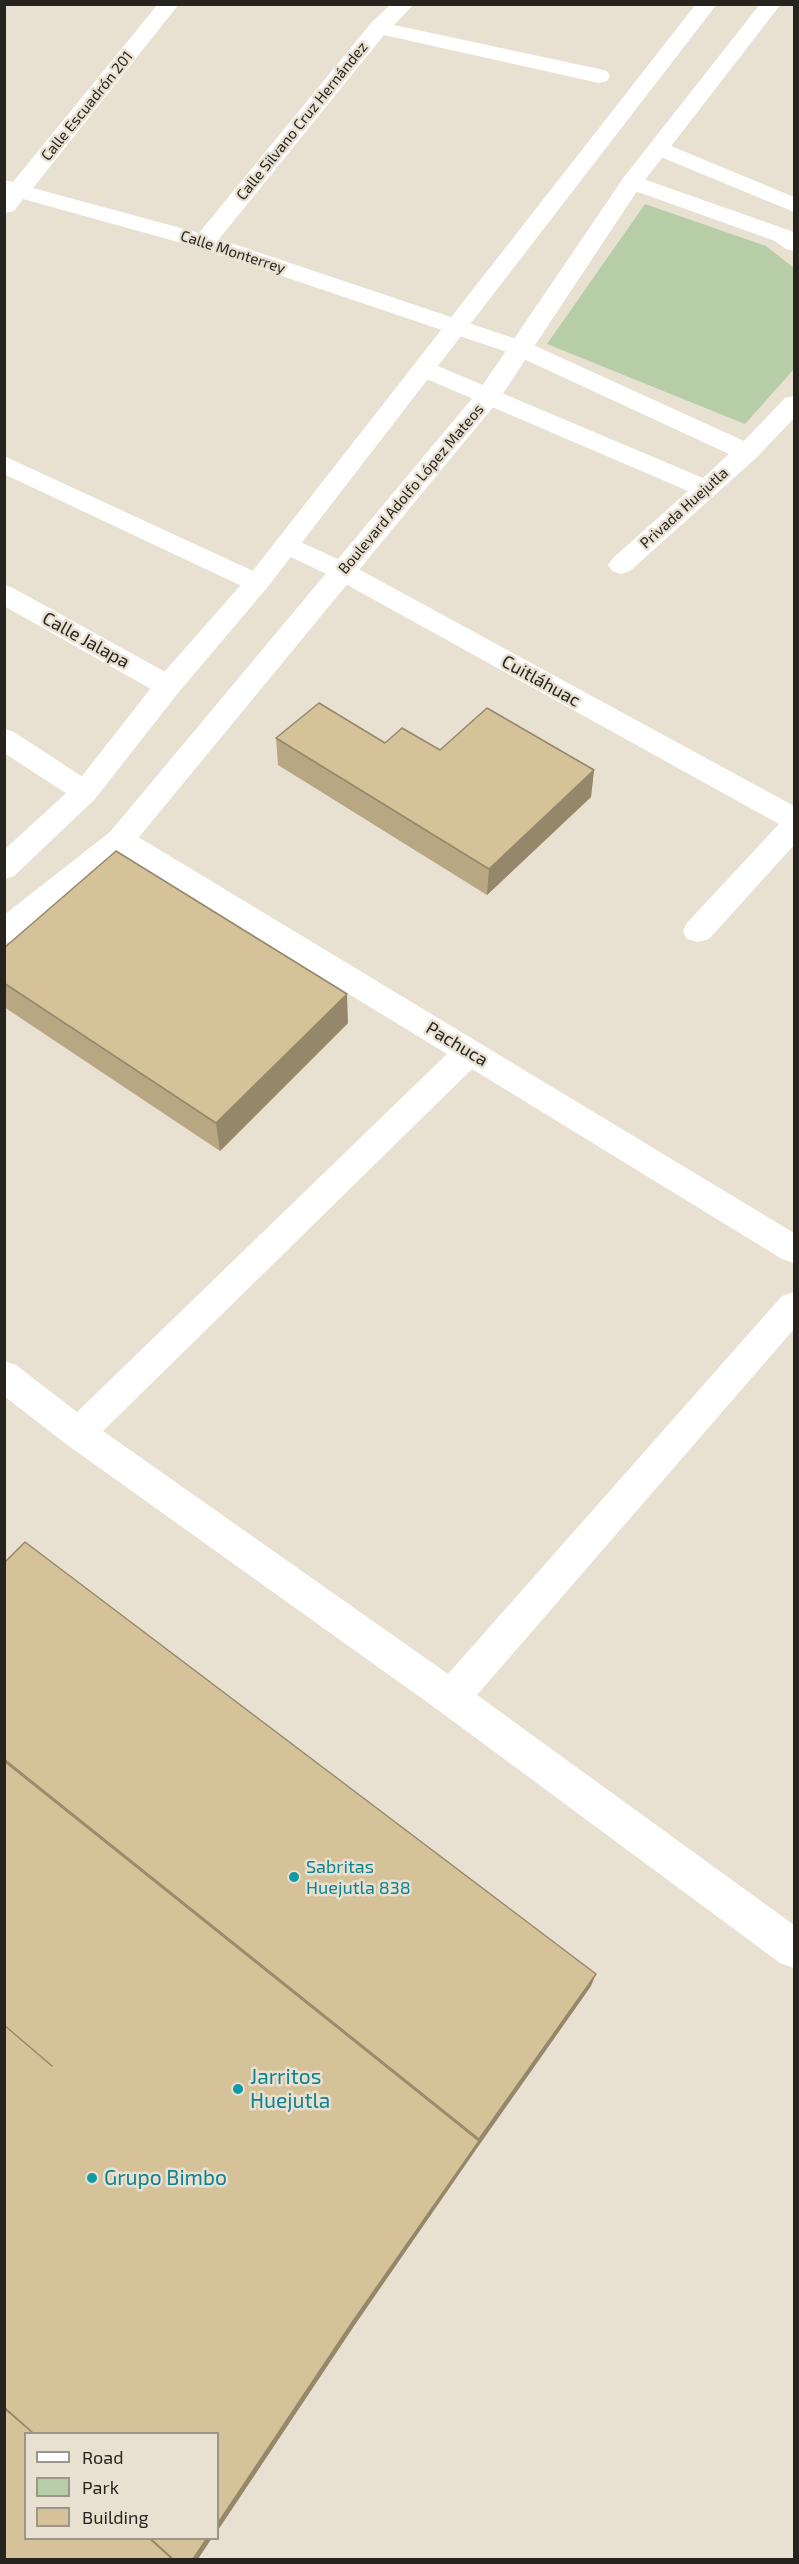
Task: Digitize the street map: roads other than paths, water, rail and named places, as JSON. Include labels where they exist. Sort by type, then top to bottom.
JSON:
[{"type":"street","name":"Calle Escuadrón 201","points":[[9,195],[169,4]]},
{"type":"street","name":"Calle Silvano Cruz Hernández","points":[[204,242],[379,28],[404,4]]},
{"type":"street","points":[[4,868],[85,792],[168,686],[257,583],[707,4]]},
{"type":"street","name":"Boulevard Adolfo López Mateos","points":[[4,933],[120,840],[489,395],[632,182],[771,4]]},
{"type":"street","points":[[379,28],[599,76]]},
{"type":"street","points":[[659,148],[795,204]]},
{"type":"street","points":[[632,182],[783,236],[795,244]]},
{"type":"street","name":"Calle Monterrey","points":[[9,195],[204,242],[458,326],[522,349],[747,452]]},
{"type":"street","points":[[424,369],[704,488]]},
{"type":"street","name":"Privada Huejutla","points":[[621,565],[704,488],[747,452],[795,404]]},
{"type":"street","points":[[4,464],[257,583]]},
{"type":"street","name":"Cuitláhuac","points":[[287,545],[342,571],[795,819]]},
{"type":"street","name":"Calle Jalapa","points":[[4,594],[168,686]]},
{"type":"street","points":[[4,739],[85,792]]},
{"type":"street","points":[[698,932],[795,826]]},
{"type":"street","name":"Pachuca","points":[[120,840],[795,1249]]},
{"type":"street","points":[[78,1433],[469,1052]]},
{"type":"street","points":[[451,1698],[795,1305]]},
{"type":"street","points":[[4,1376],[78,1433],[451,1698],[795,1949]]},
{"type":"place","name":"Sabritas Huejutla 838","points":[[294,1877]]},
{"type":"place","name":"Jarritos Huejutla","points":[[238,2089]]},
{"type":"place","name":"Grupo Bimbo","points":[[92,2178]]}]
